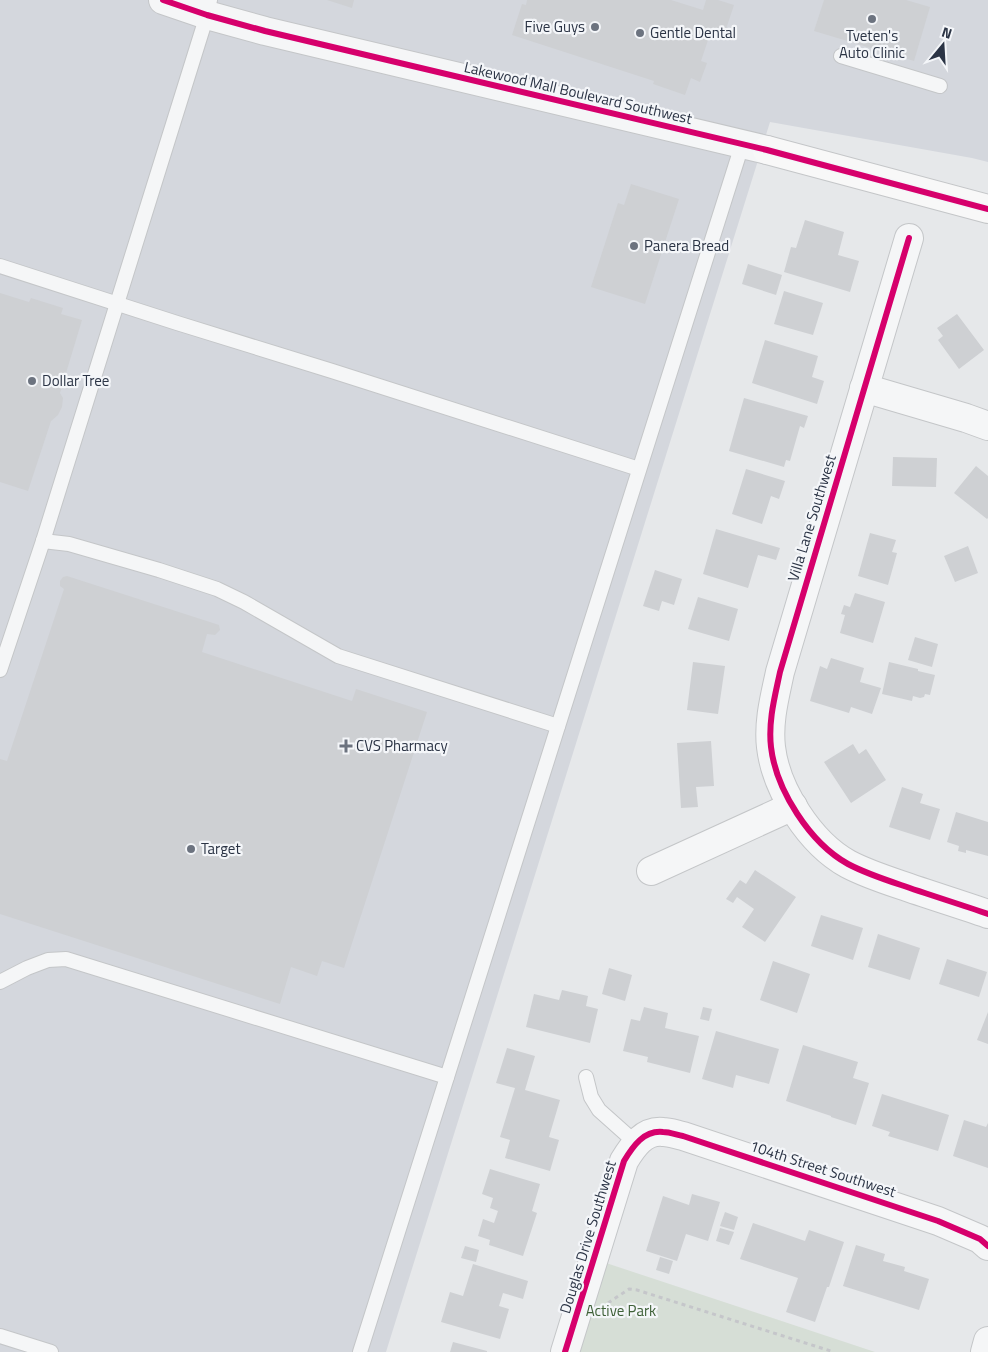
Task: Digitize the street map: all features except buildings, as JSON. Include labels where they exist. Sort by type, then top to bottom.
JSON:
[{"type":"street","name":"Lakewood Mall Boulevard Southwest","points":[[163,0],[208,8],[265,31],[755,148],[988,209]]},
{"type":"street","name":"Villa Lane Southwest","points":[[909,238],[791,633],[774,700],[770,732],[771,746],[778,776],[793,806],[802,821],[821,844],[834,855],[883,879],[988,914]]},
{"type":"street","points":[[864,388],[988,426]]},
{"type":"street","points":[[651,871],[793,806]]},
{"type":"street","name":"104th Street Southwest","points":[[641,1139],[662,1131],[683,1136],[938,1221],[980,1239],[988,1246]]},
{"type":"street","name":"Douglas Drive Southwest","points":[[565,1352],[624,1161],[641,1139]]},
{"type":"street","points":[[985,1352],[988,1341]]},
{"type":"lane","points":[[0,670],[43,541],[208,8]]},
{"type":"lane","points":[[841,56],[940,86]]},
{"type":"lane","points":[[360,1352],[639,469],[755,148]]},
{"type":"lane","points":[[0,266],[639,469]]},
{"type":"lane","points":[[43,541],[70,544],[217,589],[244,602],[338,656],[558,726]]},
{"type":"lane","points":[[0,982],[48,960],[66,959],[447,1077]]},
{"type":"lane","points":[[586,1077],[591,1097],[599,1110],[641,1139]]},
{"type":"lane","points":[[0,1336],[50,1352]]},
{"type":"path","points":[[606,1304],[629,1289],[637,1290],[834,1352]]},
{"type":"shaded area","points":[[0,0],[988,0],[988,162],[770,122],[386,1352],[0,1352]]},
{"type":"green space","name":"Active Park","points":[[594,1259],[875,1352],[565,1352]]},
{"type":"cycle path","points":[[163,0],[207,15],[265,31],[767,150],[988,209]]},
{"type":"cycle path","points":[[909,238],[780,672],[771,718],[771,747],[774,764],[780,780],[797,814],[808,829],[834,855],[874,876],[988,914]]},
{"type":"cycle path","points":[[565,1352],[624,1161],[640,1140],[656,1132],[683,1136],[938,1221],[980,1239],[988,1246]]},
{"type":"place","name":"Tveten's Auto Clinic","points":[[872,19]]},
{"type":"place","name":"Five Guys","points":[[595,27]]},
{"type":"place","name":"Gentle Dental","points":[[640,33]]},
{"type":"place","name":"Panera Bread","points":[[634,246]]},
{"type":"place","name":"Dollar Tree","points":[[32,381]]},
{"type":"place","name":"CVS Pharmacy","points":[[346,746]]},
{"type":"place","name":"Target","points":[[191,849]]}]
